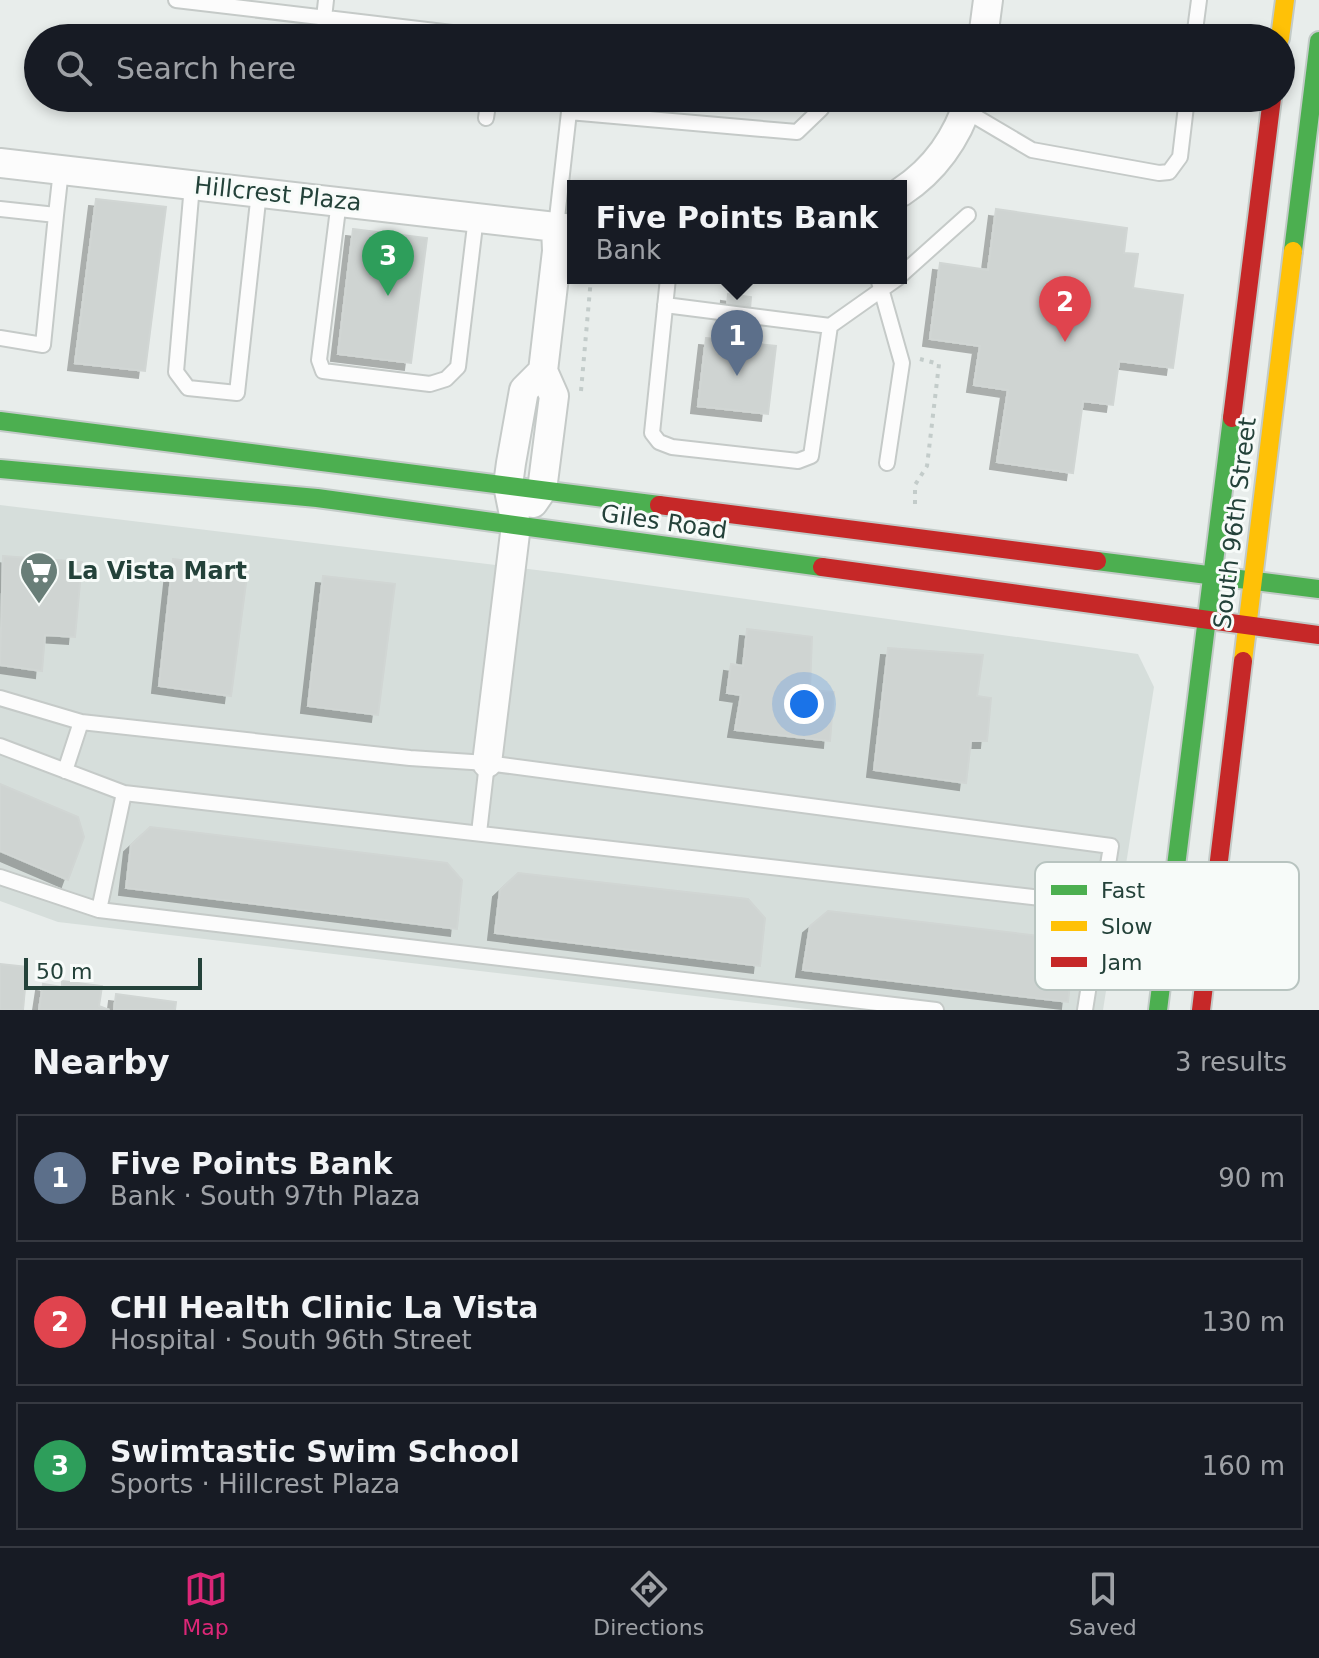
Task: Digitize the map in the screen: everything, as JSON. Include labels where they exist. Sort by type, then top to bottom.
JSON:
[{"type":"main road","points":[[1282,24],[1285,0]]},
{"type":"main road","name":"South 96th Street","points":[[1219,862],[1319,41]]},
{"type":"main road","name":"South 96th Street","points":[[1176,862],[1270,112]]},
{"type":"main road","name":"Giles Road","points":[[0,421],[1319,589]]},
{"type":"main road","name":"Giles Road","points":[[0,469],[275,493],[1319,635]]},
{"type":"main road","name":"South 96th Street","points":[[1158,1010],[1160,990]]},
{"type":"main road","name":"South 96th Street","points":[[1201,1010],[1203,990]]},
{"type":"street","points":[[985,24],[988,0]]},
{"type":"street","points":[[907,188],[929,173],[964,112]]},
{"type":"street","name":"Hillcrest Plaza","points":[[0,163],[565,228]]},
{"type":"street","points":[[516,525],[542,490],[554,396],[543,371],[557,251],[565,228]]},
{"type":"street","points":[[487,763],[516,525],[508,485],[524,390],[543,371]]},
{"type":"lane","points":[[176,0],[375,24]]},
{"type":"lane","points":[[324,18],[326,0]]},
{"type":"lane","points":[[1196,24],[1199,0]]},
{"type":"lane","points":[[486,118],[487,112]]},
{"type":"lane","points":[[565,228],[570,112]]},
{"type":"lane","points":[[629,112],[797,132],[818,112]]},
{"type":"lane","points":[[978,112],[1032,150],[1159,173],[1169,172],[1180,157],[1185,112]]},
{"type":"lane","points":[[0,338],[43,345],[61,170]]},
{"type":"lane","points":[[192,185],[176,372],[188,388],[237,393],[259,192]]},
{"type":"lane","points":[[339,201],[319,360],[323,371],[430,384],[446,379],[458,367],[476,217]]},
{"type":"lane","points":[[0,209],[56,215]]},
{"type":"lane","points":[[907,271],[968,215]]},
{"type":"lane","points":[[667,284],[652,433],[659,442],[672,447],[798,461],[811,456],[830,326],[880,285],[901,361],[887,463]]},
{"type":"lane","points":[[665,305],[830,326]]},
{"type":"lane","points":[[0,698],[81,722],[410,758],[487,763],[1111,846],[1109,862]]},
{"type":"lane","points":[[65,771],[81,722]]},
{"type":"lane","points":[[0,746],[124,793],[1035,897]]},
{"type":"lane","points":[[479,833],[487,763]]},
{"type":"lane","points":[[99,910],[124,793]]},
{"type":"lane","points":[[0,877],[99,910],[936,1010]]},
{"type":"lane","points":[[1085,1010],[1088,990]]},
{"type":"path","points":[[580,400],[590,284]]},
{"type":"path","points":[[901,361],[923,359],[939,364],[927,466],[915,485],[915,504]]},
{"type":"shaded area","points":[[0,505],[561,573],[1138,654],[1154,687],[1126,862],[1035,862],[1035,990],[1106,990],[1103,1010],[815,1010],[58,922],[0,901]]},
{"type":"building","points":[[96,199],[166,207],[145,371],[75,363]]},
{"type":"building","points":[[996,209],[1127,228],[1124,253],[1138,254],[1133,288],[1183,295],[1173,368],[1119,361],[1113,405],[1083,401],[1073,473],[997,462],[1008,390],[974,385],[980,346],[930,339],[940,263],[988,270]]},
{"type":"building","points":[[353,229],[427,238],[411,363],[338,354]]},
{"type":"building","points":[[728,294],[751,297],[747,344],[724,341]]},
{"type":"building","points":[[706,338],[776,346],[768,414],[698,406]]},
{"type":"building","name":"La Vista Mart","points":[[3,556],[82,562],[75,637],[45,635],[42,671],[0,665]]},
{"type":"building","points":[[173,559],[248,568],[231,696],[159,686]]},
{"type":"building","points":[[323,576],[395,584],[378,715],[308,706]]},
{"type":"building","points":[[747,629],[812,637],[810,690],[834,692],[830,741],[735,730],[741,695],[727,693],[731,664],[743,666]]},
{"type":"building","points":[[888,648],[983,655],[977,696],[991,698],[987,741],[971,741],[966,783],[874,770]]},
{"type":"building","points":[[0,784],[78,817],[84,837],[68,880],[0,851]]},
{"type":"building","points":[[150,827],[447,863],[462,880],[457,929],[126,888],[131,845]]},
{"type":"building","points":[[518,873],[748,899],[765,918],[760,966],[495,933],[500,890]]},
{"type":"building","points":[[828,911],[1035,935],[1035,990],[1069,990],[1068,1002],[803,970],[810,926]]},
{"type":"building","points":[[0,964],[27,967],[23,1010],[0,1010]]},
{"type":"building","points":[[62,981],[102,986],[99,1006],[109,1010],[39,1010],[43,984],[62,987]]},
{"type":"building","points":[[116,994],[176,1002],[175,1010],[114,1010]]},
{"type":"traffic: fast","points":[[1293,251],[1319,41]]},
{"type":"traffic: fast","points":[[1176,862],[1232,418]]},
{"type":"traffic: fast","points":[[0,421],[659,505]]},
{"type":"traffic: fast","points":[[0,469],[317,498],[822,567]]},
{"type":"traffic: fast","points":[[1097,561],[1319,589]]},
{"type":"traffic: fast","points":[[1158,1010],[1160,990]]},
{"type":"traffic: slow","points":[[1282,24],[1285,0]]},
{"type":"traffic: slow","points":[[1243,661],[1293,251]]},
{"type":"traffic: jam","points":[[1232,418],[1270,112]]},
{"type":"traffic: jam","points":[[659,505],[1097,561]]},
{"type":"traffic: jam","points":[[822,567],[1319,635]]},
{"type":"traffic: jam","points":[[1219,862],[1243,661]]},
{"type":"traffic: jam","points":[[1201,1010],[1203,990]]},
{"type":"place","name":"Swimtastic Swim School","points":[[388,296]]},
{"type":"place","name":"CHI Health Clinic La Vista","points":[[1065,342]]},
{"type":"place","name":"Five Points Bank","points":[[737,376]]},
{"type":"place","name":"La Vista Mart","points":[[39,605]]}]
